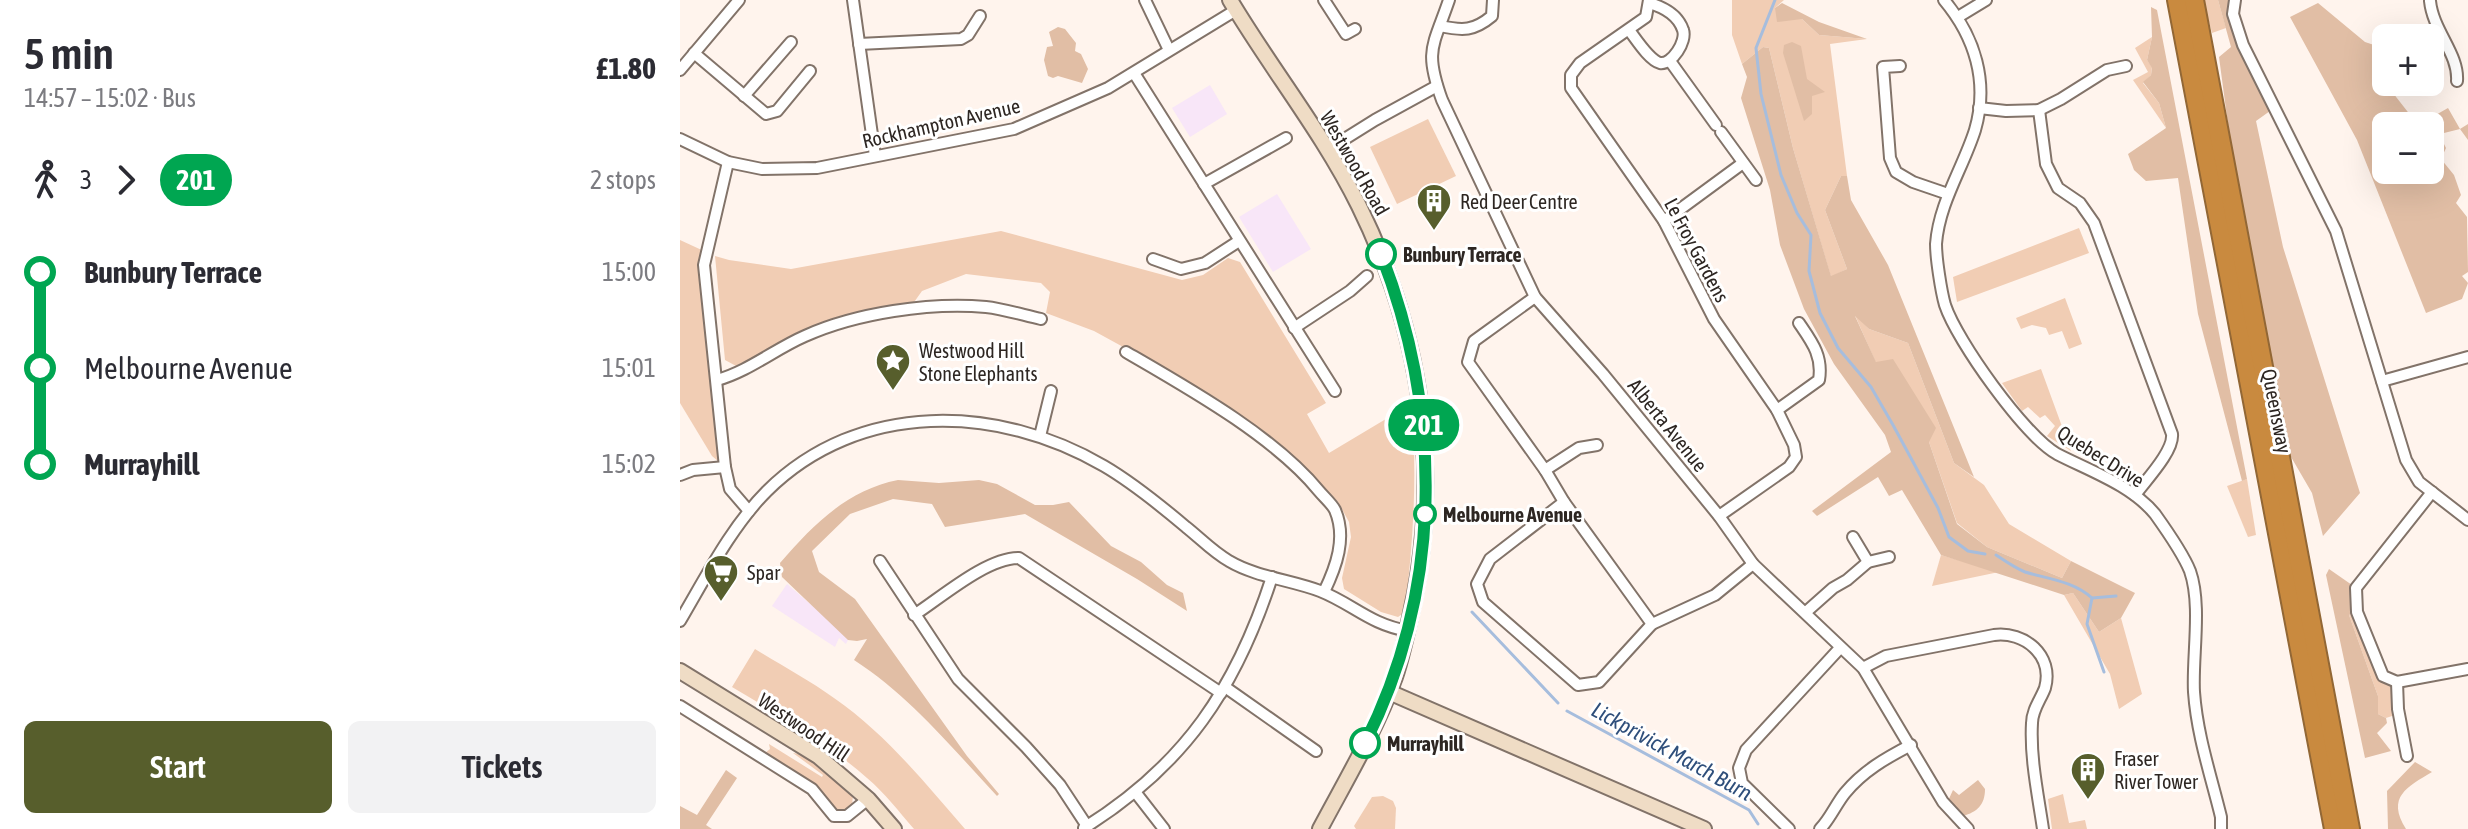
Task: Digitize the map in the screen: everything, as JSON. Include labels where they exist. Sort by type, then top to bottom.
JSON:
[{"type":"highway","name":"Queensway","points":[[2177,0],[2334,829]]},
{"type":"highway","name":"Queensway","points":[[2194,0],[2350,829]]},
{"type":"street","points":[[680,70],[739,0]]},
{"type":"street","points":[[853,0],[875,156]]},
{"type":"street","points":[[1145,0],[1169,50]]},
{"type":"street","points":[[1324,0],[1346,34],[1355,29]]},
{"type":"street","name":"Alberta Avenue","points":[[1449,0],[1433,41],[1431,71],[1535,297],[1603,374],[1719,516],[1753,564],[1863,668],[1943,802],[1968,829]]},
{"type":"street","points":[[1440,26],[1465,31],[1481,25],[1492,16],[1493,0]]},
{"type":"street","name":"Quebec Drive","points":[[1944,0],[1971,39],[1978,63],[1981,93],[1975,129],[1948,194],[1936,245],[1945,305],[2004,402],[2055,453],[2135,495],[2155,514],[2190,572],[2195,622],[2194,693],[2200,740],[2221,817],[2221,829]]},
{"type":"street","points":[[1958,17],[1986,0]]},
{"type":"street","points":[[2235,0],[2233,14],[2243,45],[2336,231],[2406,460],[2419,482],[2468,520]]},
{"type":"street","points":[[2430,0],[2432,18],[2458,69],[2457,81]]},
{"type":"street","points":[[1629,30],[1655,61],[1663,64],[1670,61],[1684,40],[1683,29],[1670,12],[1649,2]]},
{"type":"street","name":"Le Froy Gardens","points":[[1649,2],[1646,17],[1580,63],[1571,75],[1571,88],[1664,221],[1714,319],[1777,410],[1794,445],[1796,457],[1789,467],[1719,516]]},
{"type":"street","name":"Rockhampton Avenue","points":[[680,139],[728,162],[762,169],[817,168],[1014,129],[1108,88],[1233,5]]},
{"type":"street","name":"Westwood Road","points":[[1233,5],[1359,205],[1395,292],[1414,361],[1424,427],[1427,484],[1422,544],[1408,631],[1389,692],[1320,829]]},
{"type":"street","points":[[859,44],[961,39],[968,35],[980,16]]},
{"type":"street","points":[[744,96],[791,42]]},
{"type":"street","points":[[694,53],[766,114],[777,111],[810,71]]},
{"type":"street","points":[[1670,61],[1756,180]]},
{"type":"street","points":[[1900,66],[1883,67],[1890,158],[1896,172],[1913,182],[1948,194]]},
{"type":"street","points":[[1979,108],[2039,110],[2107,70],[2126,66]]},
{"type":"street","points":[[1134,73],[1335,391]]},
{"type":"street","points":[[1327,150],[1437,86]]},
{"type":"street","points":[[2039,110],[2046,164],[2058,188],[2080,203],[2094,223],[2172,434],[2173,442],[2135,495]]},
{"type":"street","points":[[1204,184],[1286,138]]},
{"type":"street","points":[[728,162],[704,265],[725,467],[730,489],[749,511]]},
{"type":"street","points":[[1664,221],[1743,163]]},
{"type":"street","points":[[1153,259],[1181,269],[1205,263],[1239,241]]},
{"type":"street","points":[[1294,328],[1367,276]]},
{"type":"street","points":[[1535,297],[1474,341],[1468,362],[1652,624]]},
{"type":"street","points":[[717,380],[736,374],[831,324],[852,320],[914,309],[971,306],[990,307],[1041,319]]},
{"type":"street","points":[[1777,410],[1819,380],[1821,366],[1817,351],[1799,323]]},
{"type":"street","points":[[1126,352],[1196,393],[1267,444],[1308,478],[1335,510],[1341,540],[1334,571],[1324,592]]},
{"type":"street","points":[[2382,381],[2468,357]]},
{"type":"street","points":[[1040,436],[1051,391]]},
{"type":"street","points":[[680,621],[749,511],[767,491],[804,461],[836,444],[888,425],[953,421],[998,426],[1040,436],[1103,465],[1154,500],[1226,560],[1242,568],[1324,592],[1371,620],[1408,631]]},
{"type":"street","points":[[1545,470],[1579,448],[1597,445]]},
{"type":"street","points":[[680,475],[693,470],[725,467]]},
{"type":"street","points":[[2432,492],[2356,588],[2357,612],[2383,676],[2397,682],[2468,669]]},
{"type":"street","points":[[1564,502],[1490,559],[1477,584],[1483,602],[1578,685],[1599,682],[1652,624],[1715,595],[1753,564]]},
{"type":"street","points":[[1853,537],[1868,562]]},
{"type":"street","points":[[1806,612],[1868,562],[1889,557]]},
{"type":"street","points":[[914,615],[1002,559],[1019,558],[1316,751]]},
{"type":"street","points":[[880,561],[958,679],[1060,785],[1084,827],[1136,793],[1190,737],[1223,690],[1256,625],[1272,577]]},
{"type":"street","points":[[1863,668],[1886,656],[1994,635],[2011,634],[2032,644],[2045,665],[2047,677],[2032,720],[2043,829]]},
{"type":"street","points":[[1789,829],[1742,783],[1739,775],[1741,759],[1840,648]]},
{"type":"street","name":"Westwood Hill","points":[[680,671],[818,756],[868,799],[894,829]]},
{"type":"street","points":[[2397,682],[2398,709],[2407,756]]},
{"type":"street","points":[[1389,692],[1704,829]]},
{"type":"street","points":[[680,706],[812,789],[834,816],[847,816],[868,799]]},
{"type":"street","points":[[1820,829],[1844,794],[1862,776],[1879,761],[1911,745]]},
{"type":"street","points":[[1136,793],[1164,829]]},
{"type":"shaded area","points":[[1732,0],[1784,0],[1775,8],[1802,19],[1819,35],[1867,39],[1830,44],[1847,176],[1841,176],[1825,210],[1847,269],[1831,277],[1793,148],[1769,48],[1763,47],[1742,64],[1732,35]]},
{"type":"shaded area","points":[[2203,0],[2218,0],[2226,28],[2212,33]]},
{"type":"shaded area","points":[[2218,0],[2231,0],[2232,25],[2237,40],[2270,111],[2256,121],[2283,247],[2360,493],[2323,536],[2312,493],[2287,450],[2231,147],[2219,57],[2231,47]]},
{"type":"shaded area","points":[[1782,3],[1819,22],[1867,39],[1819,35],[1802,19],[1777,22],[1775,8]]},
{"type":"shaded area","points":[[2318,3],[2365,42],[2372,44],[2372,96],[2395,96],[2408,112],[2372,112],[2372,178],[2357,140],[2290,17]]},
{"type":"shaded area","points":[[2151,7],[2157,10],[2247,479],[2242,481],[2198,314],[2178,178],[2146,181],[2134,170],[2128,154],[2166,128],[2159,103],[2143,82],[2151,75],[2152,68],[2147,60],[2152,37]]},
{"type":"shaded area","points":[[1058,27],[1065,29],[1076,43],[1075,51],[1081,54],[1088,69],[1082,83],[1048,76],[1044,60],[1047,47],[1053,46],[1049,32]]},
{"type":"shaded area","points":[[2152,37],[2147,60],[2152,67],[2151,75],[2143,83],[2159,103],[2166,128],[2133,80],[2148,72],[2135,48]]},
{"type":"shaded area","points":[[1792,42],[1801,46],[1807,79],[1825,92],[1812,96],[1812,114],[1804,121],[1783,53],[1784,45]]},
{"type":"shaded area","points":[[1763,47],[1769,48],[1793,148],[1831,276],[1847,269],[1825,210],[1841,176],[1847,176],[1851,200],[1888,265],[1974,477],[1954,463],[1908,343],[1869,329],[1855,316],[1876,362],[1893,359],[1936,428],[1929,442],[1957,524],[1987,547],[2062,578],[2071,561],[2135,593],[2121,618],[2099,632],[2073,593],[2064,595],[1941,555],[1902,490],[1889,496],[1878,477],[1817,516],[1812,511],[1891,452],[1885,435],[1834,364],[1804,309],[1780,245],[1770,190],[1741,98],[1747,77],[1742,64]]},
{"type":"shaded area","points":[[1210,85],[1227,114],[1190,137],[1172,108]]},
{"type":"shaded area","points":[[2448,108],[2460,129],[2444,133],[2444,112],[2441,112]]},
{"type":"shaded area","points":[[1428,119],[1456,176],[1397,204],[1370,147]]},
{"type":"shaded area","points":[[2468,124],[2468,140],[2460,129]]},
{"type":"shaded area","points":[[2444,163],[2454,175],[2461,195],[2456,203],[2467,217],[2468,272],[2462,276],[2468,283],[2462,299],[2426,313],[2375,184],[2444,184]]},
{"type":"shaded area","points":[[1277,194],[1311,249],[1273,272],[1239,217]]},
{"type":"shaded area","points":[[2079,228],[2089,253],[1957,302],[1953,277]]},
{"type":"shaded area","points":[[1001,231],[1182,280],[1203,275],[1228,258],[1240,262],[1326,403],[1307,414],[1329,453],[1411,404],[1414,508],[1405,612],[1398,617],[1381,612],[1344,589],[1342,578],[1351,537],[1349,522],[1338,502],[1321,484],[1267,444],[1220,400],[1094,331],[1046,313],[1050,292],[1041,283],[966,274],[922,291],[912,305],[843,317],[779,344],[738,367],[725,360],[715,256],[791,269]]},
{"type":"shaded area","points":[[680,240],[706,252],[725,467],[712,456],[680,403]]},
{"type":"shaded area","points":[[2065,298],[2082,344],[2069,349],[2062,331],[2049,335],[2046,328],[2032,325],[2021,329],[2016,318]]},
{"type":"shaded area","points":[[1854,313],[1869,329],[1908,343],[1954,463],[1984,485],[2009,524],[2071,561],[2062,578],[1987,547],[1957,523],[1929,442],[1876,363]]},
{"type":"shaded area","points":[[2041,369],[2071,451],[2047,436],[2055,426],[2045,415],[2040,418],[2028,407],[2022,411],[2002,383]]},
{"type":"shaded area","points":[[2247,479],[2256,535],[2248,537],[2227,486]]},
{"type":"shaded area","points":[[898,480],[939,483],[979,480],[997,484],[1035,505],[1069,502],[1111,546],[1141,562],[1167,585],[1183,593],[1187,611],[1025,514],[945,527],[932,504],[893,499],[850,514],[812,551],[819,572],[855,599],[967,756],[999,794],[997,796],[912,706],[854,660],[867,639],[848,640],[782,577],[780,563],[832,511],[863,492]]},
{"type":"shaded area","points":[[1941,555],[1999,572],[1932,586]]},
{"type":"shaded area","points":[[2329,569],[2352,585],[2353,613],[2349,615],[2378,696],[2378,714],[2386,718],[2387,723],[2377,733],[2391,751],[2365,758],[2326,575]]},
{"type":"shaded area","points":[[787,584],[836,626],[848,640],[846,644],[839,638],[835,647],[772,606]]},
{"type":"shaded area","points":[[2073,593],[2099,632],[2121,618],[2142,694],[2119,709],[2110,674],[2064,595]]},
{"type":"shaded area","points":[[2353,613],[2376,669],[2393,688],[2395,715],[2386,718],[2378,714],[2378,696],[2349,615]]},
{"type":"shaded area","points":[[755,649],[853,712],[904,759],[965,829],[914,829],[880,790],[851,765],[802,730],[732,687]]},
{"type":"shaded area","points":[[769,744],[822,777],[793,753],[818,764],[853,795],[852,806],[843,811],[833,808],[811,783],[765,753],[770,749]]},
{"type":"shaded area","points":[[2415,762],[2432,772],[2402,794],[2398,809],[2406,829],[2388,829],[2387,791]]},
{"type":"shaded area","points":[[726,770],[737,778],[706,825],[712,829],[680,829],[680,806],[697,815]]},
{"type":"shaded area","points":[[1978,780],[1985,789],[1982,804],[1963,816],[1948,801],[1953,790],[1959,795]]},
{"type":"shaded area","points":[[2063,794],[2069,823],[2085,820],[2087,829],[2052,829],[2048,799]]},
{"type":"shaded area","points":[[1383,796],[1393,801],[1396,808],[1395,829],[1356,829],[1354,826],[1372,797]]},
{"type":"waterway","name":"Lickprivick March Burn","points":[[1775,0],[1756,48],[1761,94],[1781,175],[1797,213],[1811,235],[1809,271],[1820,313],[1838,348],[1871,387],[1893,425],[1938,508],[1949,537],[1968,551],[1985,554]]},
{"type":"waterway","name":"Lickprivick March Burn","points":[[1996,555],[2021,570],[2069,584],[2092,598],[2087,624],[2104,672]]},
{"type":"waterway","points":[[2092,598],[2116,596]]},
{"type":"waterway","name":"Lickprivick March Burn","points":[[1472,612],[1558,703]]},
{"type":"waterway","name":"Lickprivick March Burn","points":[[1567,711],[1749,810],[1758,824]]},
{"type":"bus line","name":"201","points":[[1365,743],[1395,677],[1408,631],[1418,576],[1427,484],[1424,427],[1414,361],[1407,330],[1381,254]]},
{"type":"place","name":"Red Deer Centre","points":[[1434,232]]},
{"type":"place","name":"Bunbury Terrace","points":[[1381,254]]},
{"type":"place","name":"Westwood Hill Stone Elephants","points":[[893,392]]},
{"type":"place","name":"Melbourne Avenue","points":[[1425,514]]},
{"type":"place","name":"Spar","points":[[721,603]]},
{"type":"place","name":"Murrayhill","points":[[1365,743]]},
{"type":"place","name":"Fraser River Tower","points":[[2088,801]]}]
